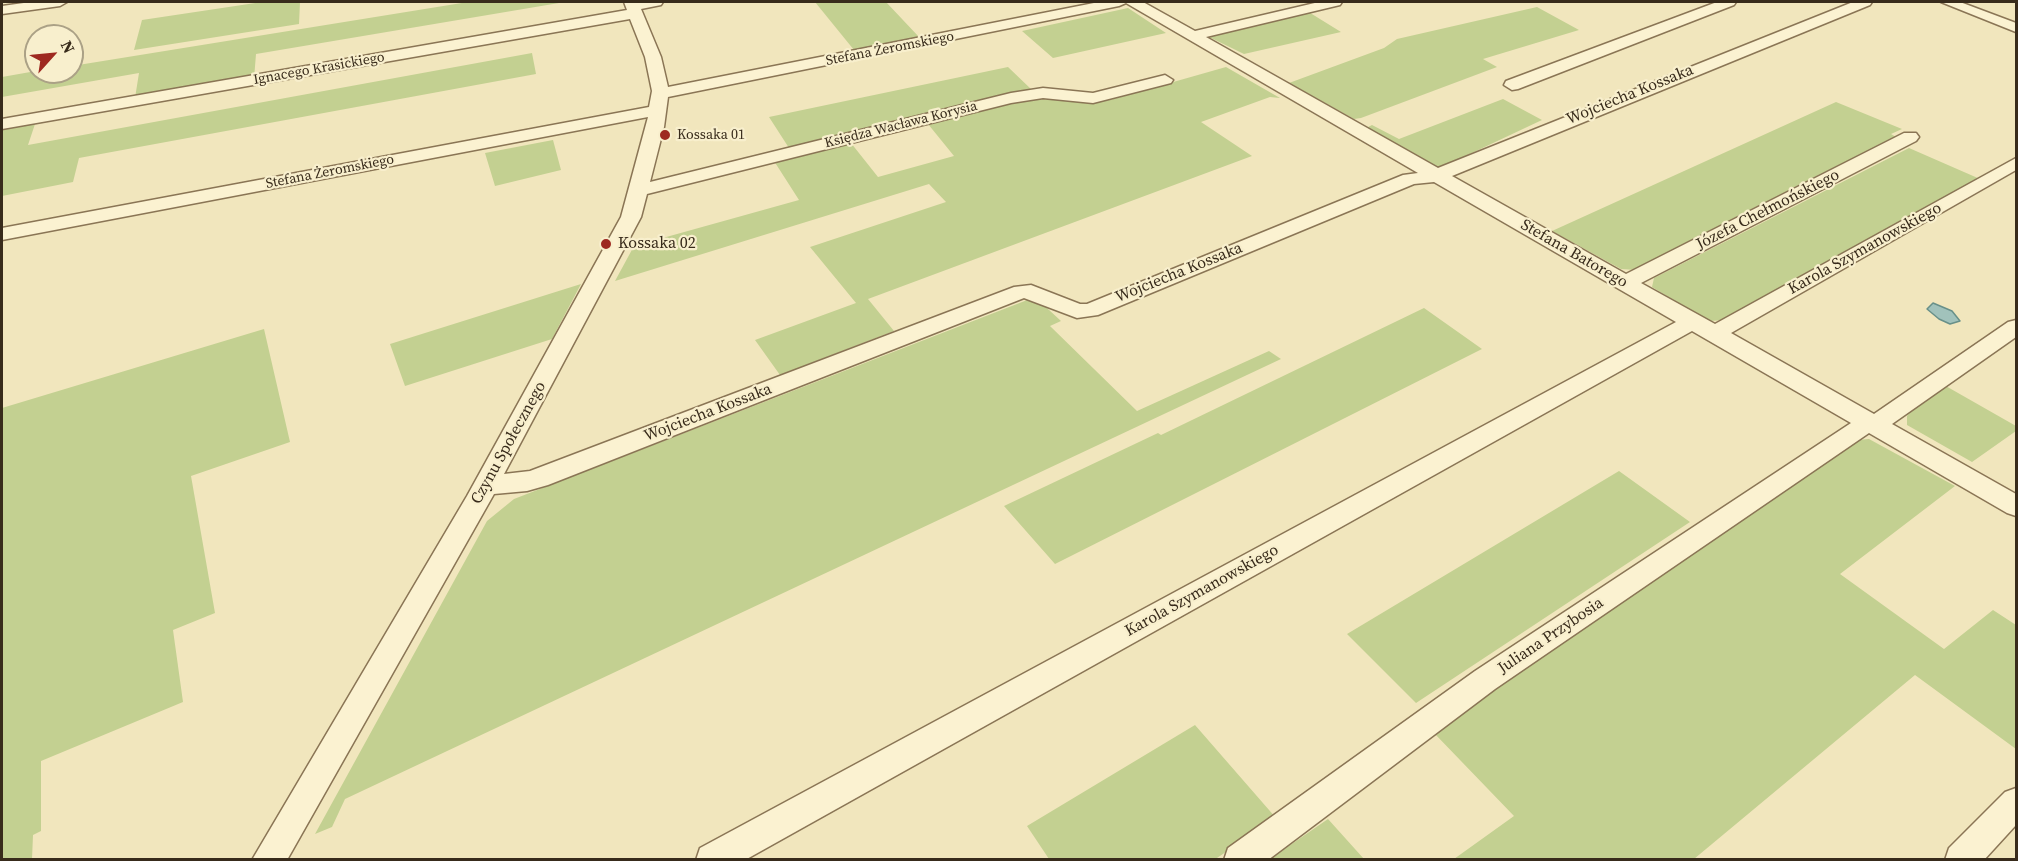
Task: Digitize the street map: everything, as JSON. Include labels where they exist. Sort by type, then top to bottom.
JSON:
[{"type":"street","points":[[2,10],[60,2]]},
{"type":"street","name":"Ignacego Krasickiego","points":[[2,124],[656,2]]},
{"type":"street","name":"Stefana Żeromskiego","points":[[2,234],[659,102],[1119,2]]},
{"type":"street","name":"Stefana Batorego","points":[[1133,2],[2016,506]]},
{"type":"street","points":[[1193,36],[1335,2]]},
{"type":"street","points":[[1512,85],[1729,2]]},
{"type":"street","name":"Wojciecha Kossaka","points":[[487,485],[527,482],[539,478],[1021,292],[1031,291],[1077,310],[1090,310],[1410,179],[1435,176],[1864,2]]},
{"type":"street","points":[[1948,2],[2016,28]]},
{"type":"street","name":"Czynu Społecznego","points":[[268,860],[487,485],[624,232],[639,190],[659,102],[658,73],[633,7]]},
{"type":"street","name":"Księdza Wacława Korysia","points":[[639,190],[1011,98],[1043,93],[1093,98],[1165,80]]},
{"type":"street","name":"Józefa Chełmońskiego","points":[[1625,283],[1910,137]]},
{"type":"street","name":"Karola Szymanowskiego","points":[[712,860],[1703,328],[2016,163]]},
{"type":"street","name":"Juliana Przybosia","points":[[1239,860],[1485,680],[2016,327]]},
{"type":"street","points":[[1960,860],[2016,803]]},
{"type":"green space","points":[[262,2],[300,2],[299,24],[134,50],[142,20]]},
{"type":"green space","points":[[468,2],[565,2],[256,54],[254,79],[135,98],[139,73],[84,83],[84,64]]},
{"type":"green space","points":[[815,2],[886,2],[919,37],[854,50]]},
{"type":"green space","points":[[1537,7],[1579,30],[1483,59],[1497,67],[1361,118],[1354,119],[1289,83],[1384,48],[1397,39]]},
{"type":"green space","points":[[1128,8],[1166,33],[1053,58],[1022,31]]},
{"type":"green space","points":[[1307,11],[1341,32],[1244,54],[1207,36]]},
{"type":"green space","points":[[532,53],[536,74],[79,158],[73,182],[2,196],[2,127],[36,121],[28,145]]},
{"type":"green space","points":[[1008,67],[1032,90],[789,148],[769,117]]},
{"type":"green space","points":[[1226,67],[1280,98],[1270,97],[1201,122],[1252,156],[868,299],[894,331],[780,375],[755,340],[856,303],[810,247],[946,202],[929,184],[615,281],[634,246],[799,200],[774,161],[851,143],[878,177],[954,156],[928,124],[1030,99],[1110,100]]},
{"type":"green space","points":[[24,73],[24,84],[76,84],[2,97],[2,77]]},
{"type":"green space","points":[[1503,99],[1542,120],[1440,168],[1429,165],[1366,128],[1372,125],[1399,139]]},
{"type":"green space","points":[[1836,102],[1902,129],[1891,134],[1896,137],[1636,270],[1621,269],[1552,231]]},
{"type":"green space","points":[[553,140],[561,170],[495,186],[485,153]]},
{"type":"green space","points":[[1909,148],[1980,179],[1727,320],[1708,321],[1652,287],[1654,278]]},
{"type":"green space","points":[[581,284],[552,339],[405,386],[390,344]]},
{"type":"green space","points":[[1035,297],[1061,321],[1050,326],[1137,411],[1269,351],[1281,359],[345,799],[332,827],[315,834],[487,521],[514,499]]},
{"type":"green space","points":[[1424,308],[1482,349],[1055,564],[1004,506],[1158,433],[1161,435]]},
{"type":"green space","points":[[264,329],[290,442],[191,476],[215,613],[173,630],[183,702],[41,761],[41,831],[33,835],[32,859],[2,859],[2,408]]},
{"type":"green space","points":[[1944,385],[2016,426],[2016,431],[1972,462],[1907,425],[1907,416],[1914,407]]},
{"type":"green space","points":[[1869,439],[1955,486],[1840,574],[1944,649],[1993,610],[2016,625],[2016,749],[1915,675],[1694,859],[1454,859],[1514,816],[1434,733],[1494,687],[1857,440]]},
{"type":"green space","points":[[1619,471],[1690,522],[1416,703],[1347,634]]},
{"type":"green space","points":[[1195,725],[1276,818],[1214,860],[1049,859],[1027,826]]},
{"type":"green space","points":[[1328,819],[1364,859],[1270,859]]},
{"type":"water","points":[[1933,303],[1952,311],[1960,321],[1950,324],[1939,319],[1927,309]]},
{"type":"place","name":"Kossaka 01","points":[[665,135]]},
{"type":"place","name":"Kossaka 02","points":[[606,244]]}]
